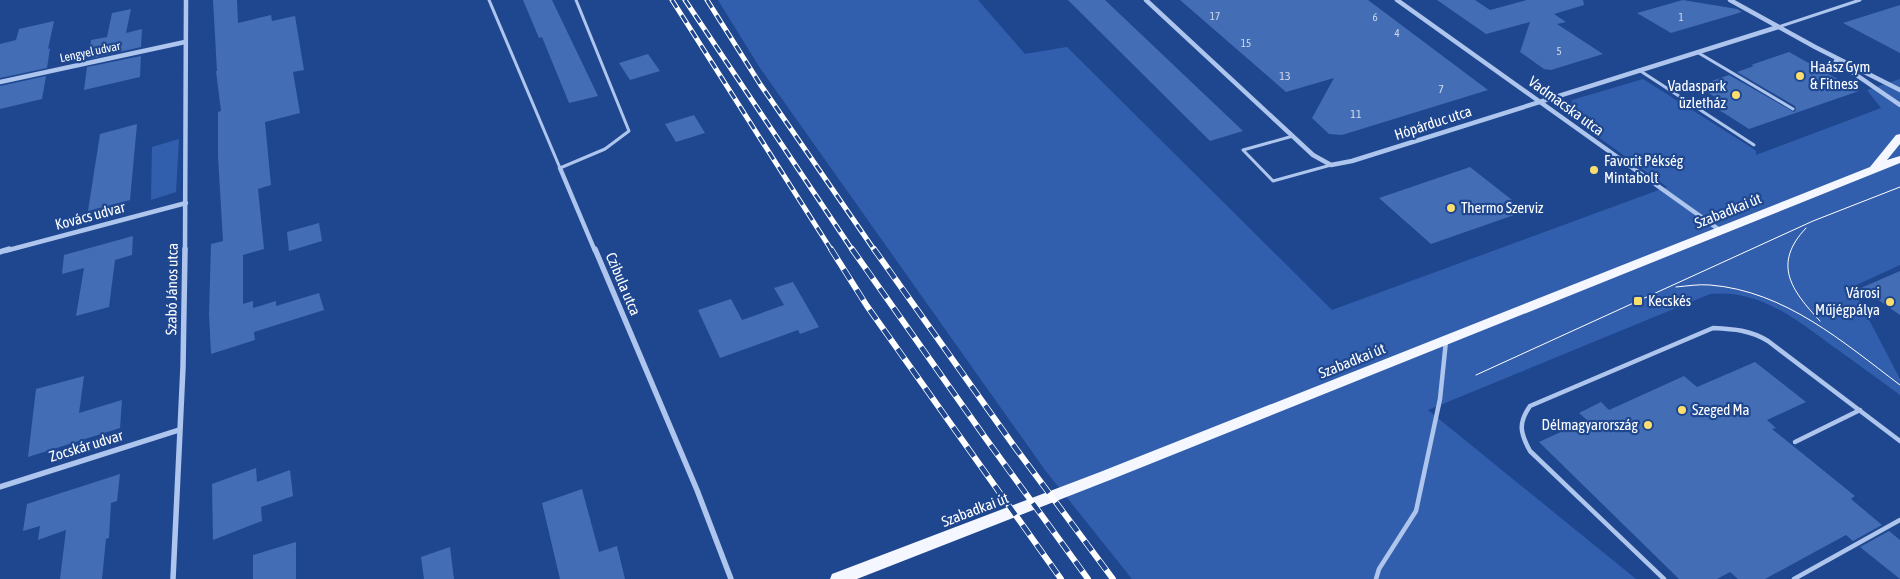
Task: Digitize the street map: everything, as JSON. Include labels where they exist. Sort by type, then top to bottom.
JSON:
[{"type":"main road","name":"Szabadkai út","points":[[1875,168],[1900,137]]},
{"type":"main road","name":"Szabadkai út","points":[[838,579],[1034,505],[1875,168],[1900,160]]},
{"type":"street","name":"Szabó János utca","points":[[173,579],[184,337],[186,0]]},
{"type":"street","points":[[1146,0],[1313,154],[1331,165]]},
{"type":"street","name":"Vadmacska utca","points":[[1397,0],[1721,231]]},
{"type":"street","points":[[1730,0],[1815,47],[1900,90]]},
{"type":"street","name":"Hópárduc utca","points":[[1331,165],[1352,161],[1778,27]]},
{"type":"street","name":"Lengyel udvar","points":[[0,82],[185,42]]},
{"type":"street","points":[[1815,47],[1900,105]]},
{"type":"street","name":"Czibula utca","points":[[560,168],[697,490],[731,579]]},
{"type":"street","name":"Kovács udvar","points":[[0,252],[186,203]]},
{"type":"street","name":"Zocskár udvar","points":[[0,486],[179,430]]},
{"type":"lane","name":"Czibula utca","points":[[489,0],[560,168]]},
{"type":"lane","points":[[560,168],[605,149],[629,131],[576,0]]},
{"type":"lane","points":[[1778,27],[1860,0]]},
{"type":"lane","points":[[1697,52],[1793,108]]},
{"type":"lane","points":[[1640,70],[1754,145]]},
{"type":"lane","points":[[1293,136],[1243,150],[1273,181],[1331,165]]},
{"type":"lane","points":[[1664,579],[1530,451],[1520,433],[1520,417],[1530,406],[1719,327],[1748,331],[1768,340],[1900,441]]},
{"type":"lane","points":[[1376,579],[1379,569],[1416,511],[1440,399],[1446,341]]},
{"type":"lane","points":[[1796,442],[1860,410]]},
{"type":"lane","points":[[1794,579],[1900,520]]},
{"type":"shaded area","points":[[718,0],[978,0],[1025,54],[1067,47],[1332,310],[1667,187],[1575,120],[1571,109],[1572,100],[1643,79],[1749,146],[1756,151],[1756,155],[1881,108],[1867,90],[1900,79],[1900,265],[1852,287],[1900,379],[1900,395],[1803,325],[1775,308],[1744,296],[1710,294],[1428,410],[1636,579],[1132,579],[1045,470],[760,68]]},
{"type":"shaded area","points":[[179,139],[176,192],[151,200],[152,147]]},
{"type":"building","points":[[213,0],[237,0],[238,23],[271,15],[272,21],[295,16],[304,70],[293,72],[300,113],[265,122],[271,185],[258,189],[264,249],[243,255],[243,304],[253,301],[253,308],[276,301],[276,306],[319,293],[324,310],[254,332],[255,340],[211,354],[209,314],[211,244],[223,241],[218,156],[218,112],[221,111],[216,71]]},
{"type":"building","points":[[523,0],[552,0],[598,96],[569,103],[542,37],[539,38]]},
{"type":"building","points":[[1068,0],[1105,0],[1243,131],[1210,141]]},
{"type":"building","points":[[1180,0],[1368,0],[1488,90],[1342,135],[1329,134],[1312,118],[1334,78],[1286,92]]},
{"type":"building","points":[[1437,0],[1475,0],[1490,10],[1527,0],[1583,0],[1584,5],[1554,14],[1566,22],[1557,24],[1603,54],[1551,70],[1544,69],[1520,52],[1530,22],[1486,34]]},
{"type":"building","points":[[1683,0],[1737,9],[1742,12],[1671,33],[1637,13]]},
{"type":"building","points":[[1900,5],[1900,53],[1843,23]]},
{"type":"building","points":[[131,9],[126,33],[142,29],[141,47],[88,59],[91,40],[107,37],[112,13]]},
{"type":"building","points":[[54,21],[48,49],[50,48],[47,68],[0,78],[0,44],[16,40],[19,29]]},
{"type":"building","points":[[1789,52],[1859,91],[1749,129],[1716,108],[1727,104],[1697,86],[1729,75],[1794,112],[1796,110],[1795,106],[1737,72],[1754,66],[1751,65]]},
{"type":"building","points":[[648,54],[660,71],[630,80],[619,63]]},
{"type":"building","points":[[141,56],[140,77],[84,90],[87,67]]},
{"type":"building","points":[[46,76],[42,99],[0,109],[0,86]]},
{"type":"building","points":[[694,115],[705,133],[676,142],[665,124]]},
{"type":"building","points":[[137,124],[130,200],[88,211],[100,134]]},
{"type":"building","name":"Thermo Szerviz","points":[[1470,167],[1512,200],[1503,203],[1517,214],[1431,244],[1379,198]]},
{"type":"building","points":[[319,223],[322,241],[289,251],[287,232]]},
{"type":"building","points":[[133,236],[132,255],[115,260],[109,307],[76,316],[84,268],[62,274],[64,255]]},
{"type":"building","name":"Városi Műjégpálya","points":[[1900,271],[1900,315],[1861,288]]},
{"type":"building","points":[[793,282],[819,327],[800,334],[798,330],[720,358],[698,310],[731,299],[742,320],[784,305],[774,288]]},
{"type":"building","points":[[1755,362],[1806,402],[1767,420],[1776,428],[1772,429],[1855,496],[1851,499],[1882,525],[1853,541],[1846,535],[1765,579],[1738,579],[1730,572],[1717,579],[1679,579],[1539,442],[1587,420],[1579,413],[1601,402],[1609,410],[1684,376],[1697,387]]},
{"type":"building","points":[[84,376],[79,413],[122,400],[120,428],[28,457],[36,389]]},
{"type":"building","points":[[256,468],[257,482],[290,470],[293,496],[261,507],[262,521],[213,540],[212,484]]},
{"type":"building","points":[[120,474],[117,501],[111,503],[109,538],[106,539],[102,579],[60,579],[66,530],[38,540],[40,526],[23,531],[27,504]]},
{"type":"building","points":[[582,489],[599,552],[617,546],[625,579],[560,579],[542,503]]},
{"type":"building","points":[[1889,531],[1900,540],[1900,579],[1860,547]]},
{"type":"building","points":[[296,542],[296,579],[253,579],[253,555]]},
{"type":"building","points":[[450,547],[454,579],[424,579],[421,557]]},
{"type":"tram line","points":[[1476,375],[1813,221],[1900,187]]},
{"type":"tram line","points":[[1806,228],[1790,253],[1789,276],[1801,298],[1820,321]]},
{"type":"tram line","points":[[1676,287],[1710,285],[1737,289],[1763,297],[1812,321],[1900,385]]},
{"type":"railway","points":[[672,0],[832,251]]},
{"type":"railway","points":[[685,0],[853,251]]},
{"type":"railway","points":[[707,0],[760,84],[875,251]]},
{"type":"railway","points":[[831,249],[867,306],[1061,579]]},
{"type":"railway","points":[[852,249],[1088,579]]},
{"type":"railway","points":[[874,249],[1014,446],[1113,579]]},
{"type":"place","name":"Haász Gym & Fitness","points":[[1800,76]]},
{"type":"place","name":"Vadaspark üzletház","points":[[1736,95]]},
{"type":"place","name":"Favorit Pékség Mintabolt","points":[[1594,170]]},
{"type":"place","name":"Thermo Szerviz","points":[[1451,208]]},
{"type":"place","name":"Kecskés","points":[[1638,301]]},
{"type":"place","name":"Városi Műjégpálya","points":[[1890,302]]},
{"type":"place","name":"Szeged Ma","points":[[1682,410]]},
{"type":"place","name":"Délmagyarország","points":[[1648,425]]}]
